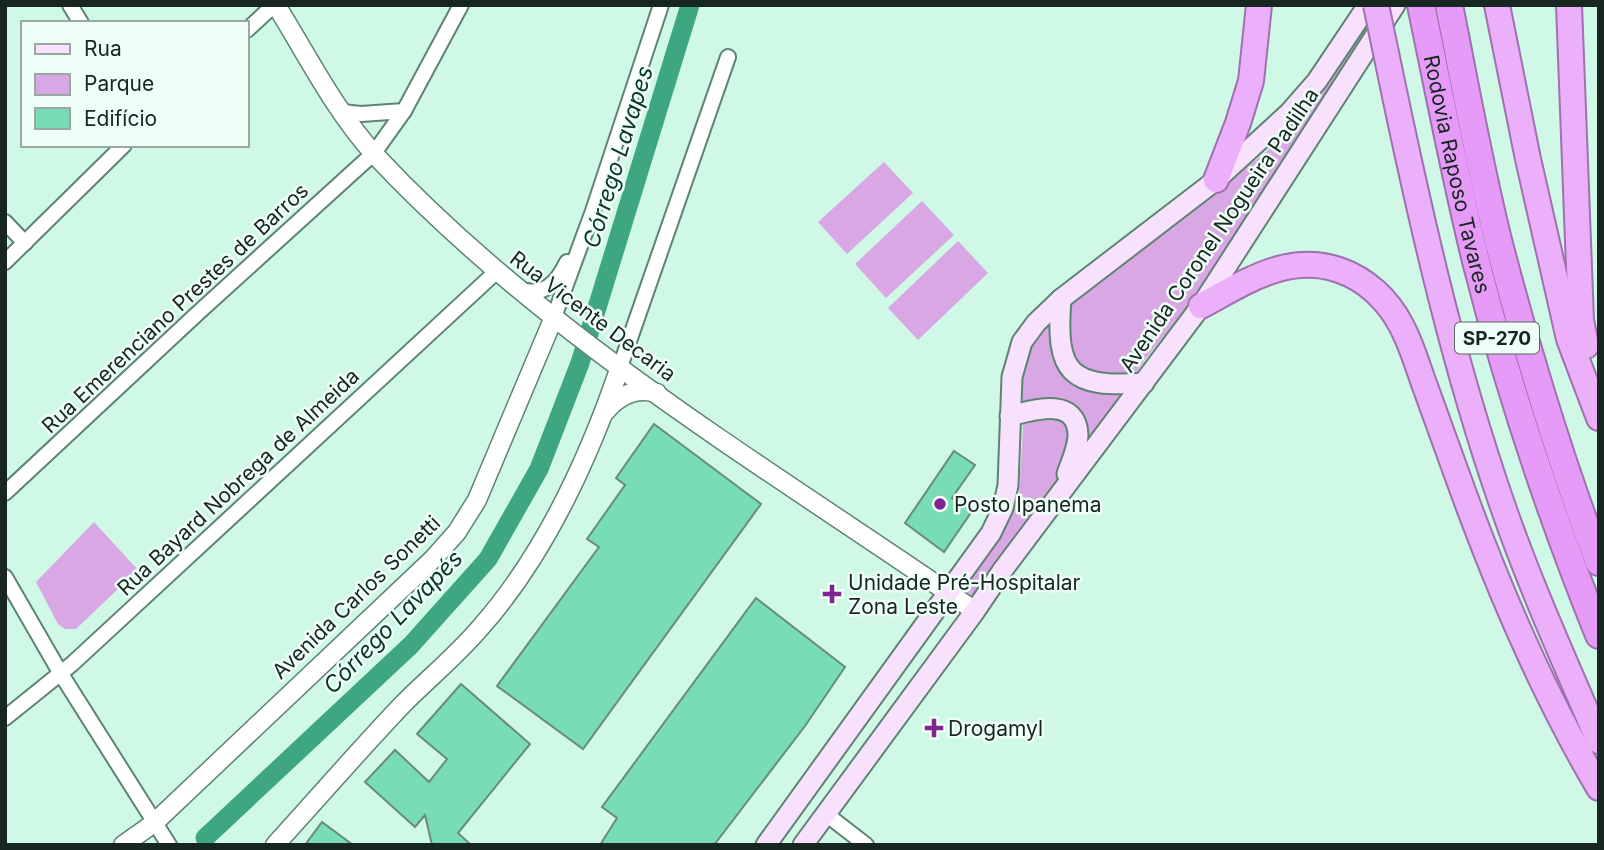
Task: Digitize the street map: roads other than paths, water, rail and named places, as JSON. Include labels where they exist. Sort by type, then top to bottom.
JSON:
[{"type":"highway","points":[[1216,180],[1251,81],[1259,5]]},
{"type":"highway","points":[[1376,5],[1448,332],[1482,444],[1520,554],[1599,741]]},
{"type":"highway","name":"Rodovia Raposo Tavares","points":[[1421,5],[1476,261],[1509,381],[1554,518],[1599,635]]},
{"type":"highway","name":"SP-270","points":[[1497,5],[1528,159],[1569,339],[1599,418]]},
{"type":"highway","points":[[1569,5],[1581,320],[1599,404]]},
{"type":"highway","name":"Rodovia Raposo Tavares","points":[[1449,9],[1499,243],[1565,468],[1599,562]]},
{"type":"highway","points":[[1201,306],[1265,273],[1284,266],[1304,264],[1340,270],[1374,290],[1389,305],[1409,342],[1490,565],[1516,624],[1599,788]]},
{"type":"main road","name":"Avenida Coronel Nogueira Padilha","points":[[766,845],[991,533],[1003,508],[1008,485],[1012,377],[1022,342],[1036,323],[1061,299],[1216,180],[1289,113],[1317,81],[1368,5]]},
{"type":"main road","name":"Avenida Coronel Nogueira Padilha","points":[[803,845],[1002,571],[1201,306],[1395,5]]},
{"type":"main road","points":[[1061,299],[1058,327],[1060,346],[1073,372],[1098,384],[1144,383]]},
{"type":"main road","points":[[1010,416],[1049,407],[1068,413],[1073,419],[1077,445],[1062,490]]},
{"type":"street","points":[[69,5],[80,21]]},
{"type":"street","points":[[248,29],[275,5]]},
{"type":"street","name":"Rua Vicente Decaria","points":[[275,5],[342,112],[374,153],[496,272],[614,363],[949,593]]},
{"type":"street","name":"Rua Emerenciano Prestes de Barros","points":[[5,493],[374,153],[404,111],[461,5]]},
{"type":"street","name":"Avenida Carlos Sonetti","points":[[122,845],[162,834],[457,532],[477,500],[561,323],[593,211],[661,5]]},
{"type":"street","points":[[275,845],[403,704],[480,628],[553,525],[600,417],[614,363],[728,57]]},
{"type":"street","points":[[342,112],[361,114],[404,111]]},
{"type":"street","points":[[5,262],[122,147]]},
{"type":"street","name":"Avenida Carlos Sonetti","points":[[517,288],[528,293],[539,293],[550,286],[562,272],[593,211]]},
{"type":"street","points":[[5,222],[24,243]]},
{"type":"street","name":"Rua Bayard Nobrega de Almeida","points":[[5,718],[61,674],[496,272]]},
{"type":"street","points":[[600,417],[623,396],[635,391],[658,394]]},
{"type":"street","points":[[5,577],[61,674],[162,834]]},
{"type":"street","points":[[949,593],[975,611]]},
{"type":"street","points":[[826,814],[866,845]]},
{"type":"waterway","name":"Córrego Lavapés","points":[[205,838],[411,645],[488,559],[539,469],[580,363],[690,5]]},
{"type":"place","name":"Posto Ipanema","points":[[940,504]]},
{"type":"place","name":"Unidade Pré-Hospitalar Zona Leste","points":[[832,594]]},
{"type":"place","name":"Drogamyl","points":[[934,728]]},
{"type":"water label","name":"Córrego Lavapes","points":[[618,157]]}]
